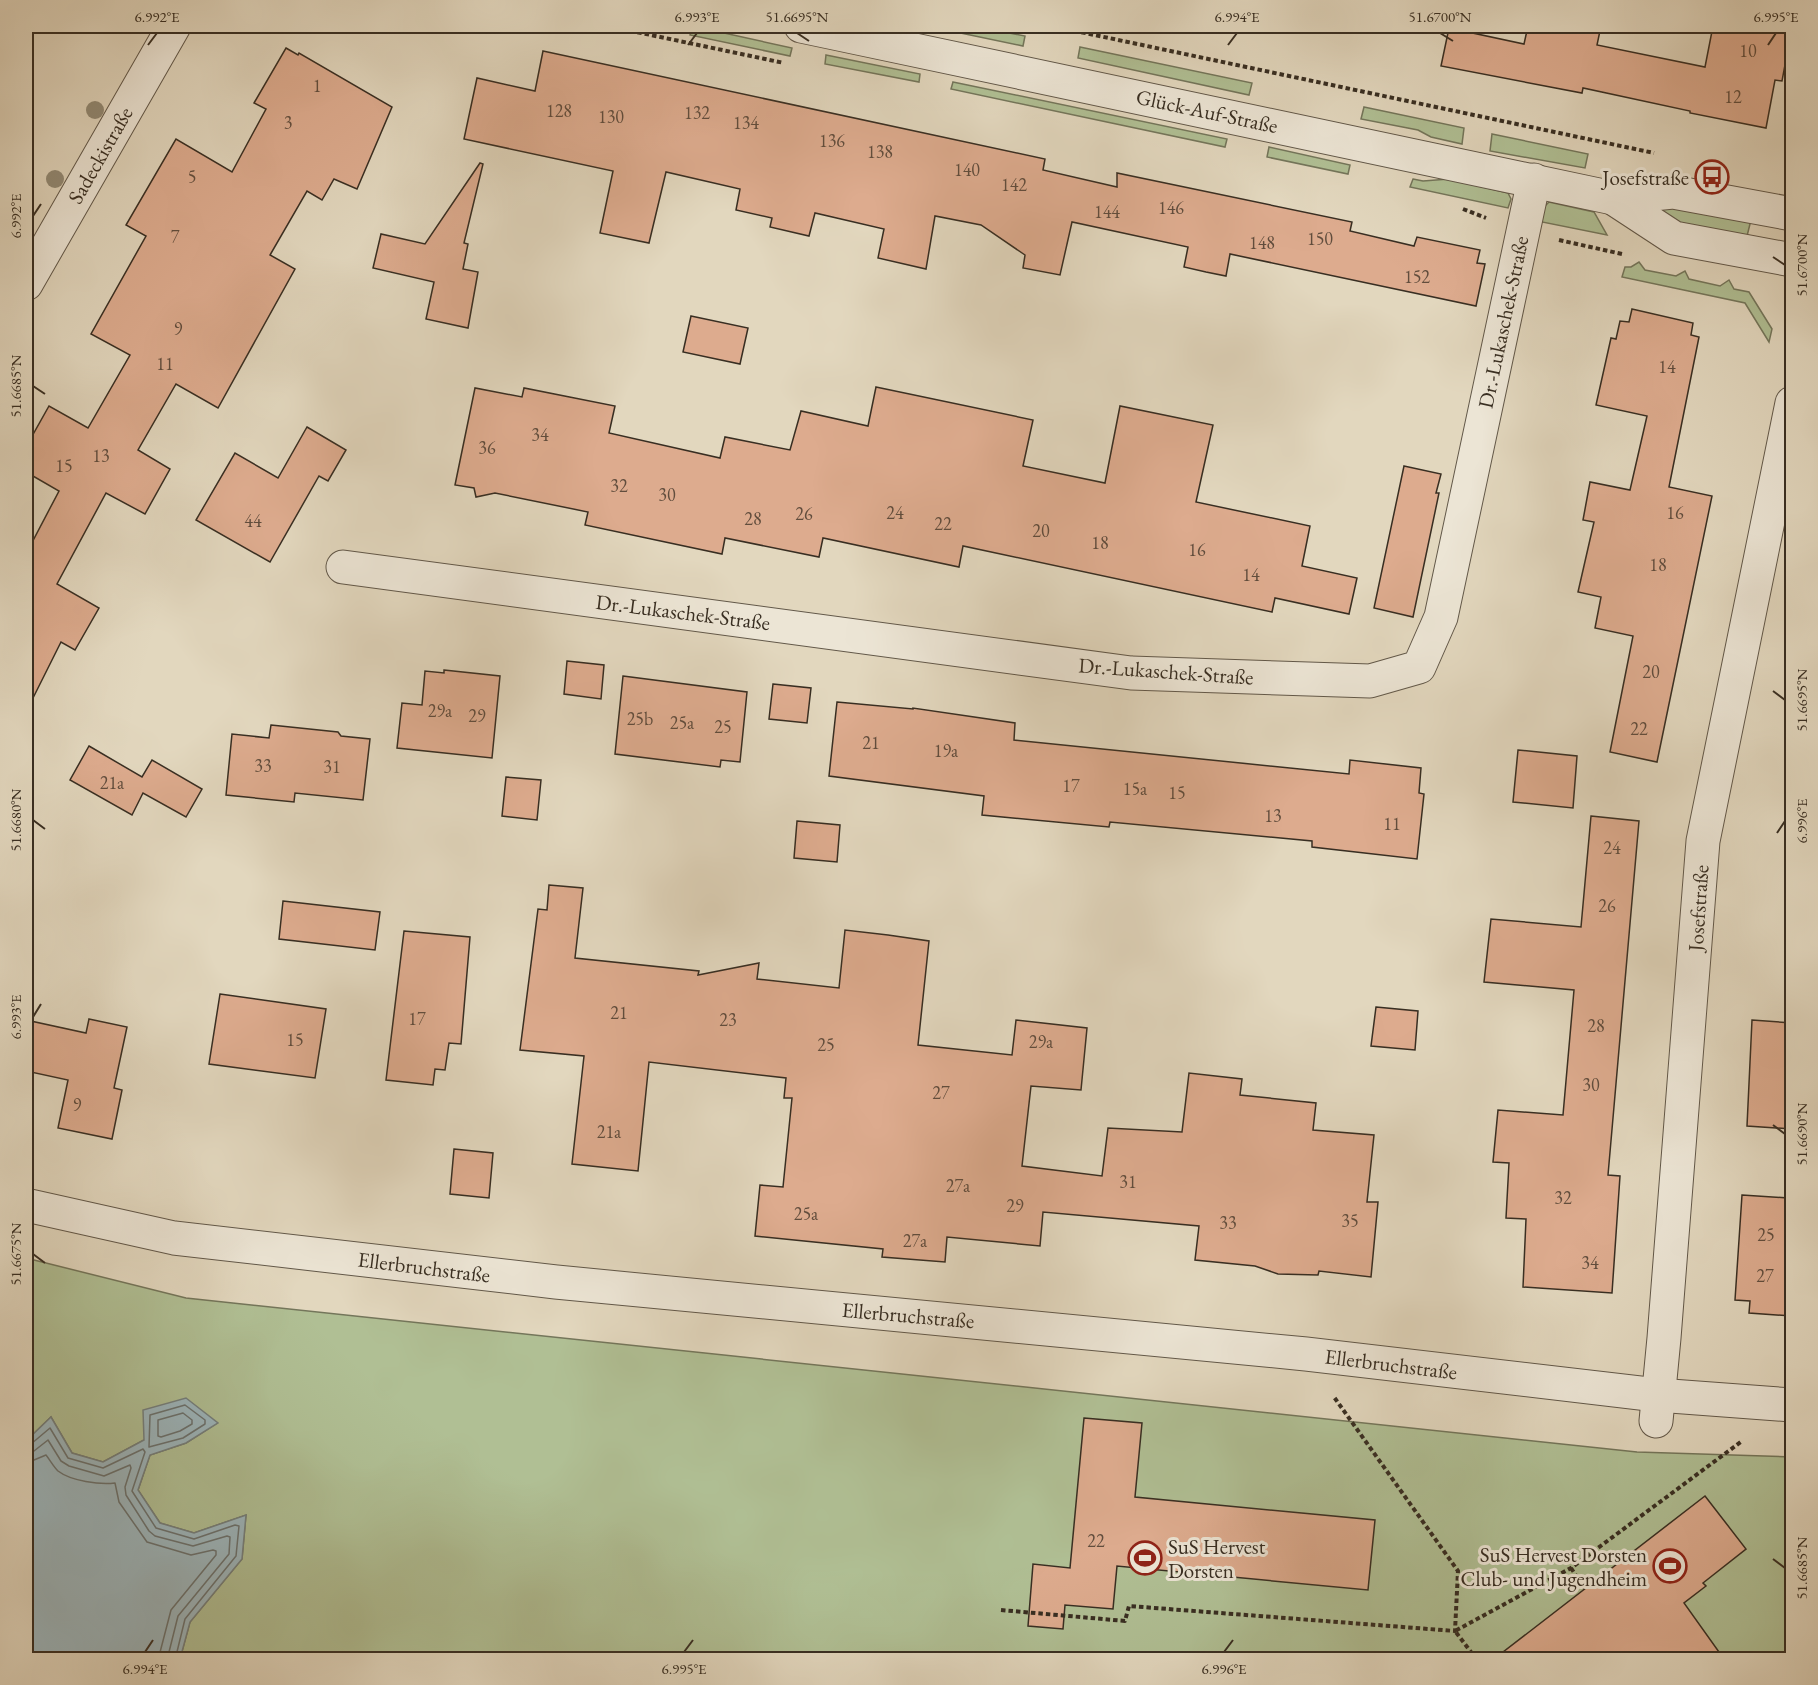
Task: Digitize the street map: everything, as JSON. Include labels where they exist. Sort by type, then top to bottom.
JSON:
[{"type":"street","name":"Sadeckistraße","points":[[26,284],[174,26]]},
{"type":"street","name":"Glück-Auf-Straße","points":[[801,26],[1613,198],[1673,192],[1792,214]]},
{"type":"street","name":"Dr.-Lukaschek-Straße","points":[[343,567],[1131,673],[1370,681],[1419,667],[1441,617],[1534,180]]},
{"type":"street","name":"Glück-Auf-Straße","points":[[1613,198],[1674,238],[1792,260]]},
{"type":"street","name":"Josefstraße","points":[[1656,1408],[1664,1338],[1703,841],[1792,403]]},
{"type":"street","name":"Ellerbruchstraße","points":[[26,1205],[174,1238],[556,1282],[1306,1354],[1656,1408],[1792,1405]]},
{"type":"path","points":[[608,26],[794,65]]},
{"type":"path","points":[[1052,26],[1665,155]]},
{"type":"path","points":[[1455,206],[1522,232],[1624,254]]},
{"type":"path","points":[[1306,1354],[1330,1392],[1458,1571],[1455,1631],[1477,1659]]},
{"type":"path","points":[[1001,1610],[1125,1621],[1129,1606],[1455,1631],[1571,1568],[1746,1438]]},
{"type":"path","points":[[1571,1568],[1585,1589]]},
{"type":"green space","points":[[692,26],[792,48],[790,56],[690,35]]},
{"type":"green space","points":[[927,26],[974,26],[1025,36],[1023,46]]},
{"type":"green space","points":[[1080,47],[1252,83],[1249,95],[1078,58]]},
{"type":"green space","points":[[826,55],[920,74],[919,82],[825,64]]},
{"type":"green space","points":[[953,82],[1227,139],[1225,147],[951,89]]},
{"type":"green space","points":[[1364,107],[1464,128],[1462,144],[1431,137],[1418,130],[1361,119]]},
{"type":"green space","points":[[1492,134],[1588,154],[1585,168],[1490,151]]},
{"type":"green space","points":[[1269,147],[1350,165],[1348,174],[1267,157]]},
{"type":"green space","points":[[1413,179],[1423,181],[1449,179],[1508,193],[1511,199],[1508,208],[1410,187]]},
{"type":"green space","points":[[1549,202],[1594,212],[1607,235],[1542,222],[1542,209]]},
{"type":"green space","points":[[1677,205],[1751,220],[1745,244],[1660,218],[1663,208]]},
{"type":"green space","points":[[1639,262],[1645,270],[1676,276],[1685,271],[1689,279],[1720,286],[1729,280],[1734,289],[1749,292],[1772,329],[1769,342],[1745,303],[1622,277],[1625,267],[1631,267]]},
{"type":"green space","name":"SuS Hervest Dorsten","points":[[26,1258],[186,1298],[1637,1452],[1792,1457],[1792,1659],[180,1659],[190,1622],[242,1559],[246,1515],[194,1533],[160,1523],[138,1490],[150,1455],[186,1443],[217,1423],[144,1440],[103,1462],[72,1453],[51,1417],[26,1441]]},
{"type":"water","points":[[186,1398],[218,1423],[186,1443],[150,1455],[138,1490],[160,1523],[194,1533],[246,1515],[242,1559],[190,1622],[180,1659],[26,1659],[26,1441],[51,1417],[72,1453],[103,1462],[144,1440],[143,1410]]},
{"type":"building","points":[[1528,26],[1601,26],[1597,45],[1705,67],[1713,26],[1751,26],[1791,33],[1782,81],[1775,80],[1766,128],[1583,88],[1582,93],[1441,66],[1449,28],[1524,44]]},
{"type":"building","points":[[286,48],[298,55],[299,53],[392,107],[357,189],[334,179],[322,200],[307,191],[270,255],[295,269],[218,408],[176,384],[138,450],[170,469],[145,514],[106,493],[57,584],[99,608],[75,650],[61,642],[26,712],[26,554],[59,491],[26,472],[26,447],[49,406],[88,428],[130,355],[91,334],[146,236],[126,225],[176,139],[232,172],[266,109],[254,103]]},
{"type":"building","points":[[543,51],[1045,159],[1043,170],[1117,187],[1117,173],[1352,222],[1350,231],[1414,246],[1417,237],[1480,250],[1477,263],[1485,264],[1476,306],[1230,254],[1226,276],[1206,272],[1184,267],[1188,247],[1072,222],[1060,275],[1023,268],[1025,255],[981,225],[935,216],[926,269],[878,258],[884,229],[815,213],[809,236],[770,227],[772,218],[736,210],[740,189],[666,172],[649,243],[600,233],[613,171],[464,139],[477,78],[535,91]]},
{"type":"building","points":[[480,163],[483,164],[464,243],[468,244],[463,269],[478,272],[468,328],[426,319],[434,282],[373,268],[381,234],[425,244]]},
{"type":"building","points":[[1632,309],[1693,323],[1691,335],[1699,337],[1669,487],[1712,496],[1657,762],[1610,752],[1633,636],[1595,628],[1601,597],[1578,592],[1594,522],[1583,520],[1590,482],[1630,490],[1647,416],[1596,405],[1611,338],[1616,339],[1620,321],[1629,322]]},
{"type":"building","points":[[691,316],[748,328],[740,364],[683,352]]},
{"type":"building","points":[[876,387],[1033,420],[1023,466],[1105,483],[1120,406],[1213,425],[1196,502],[1310,526],[1302,566],[1357,578],[1349,614],[1275,598],[1272,612],[963,546],[959,567],[823,538],[819,557],[725,538],[722,554],[585,525],[588,512],[495,493],[476,497],[474,488],[455,485],[475,388],[522,397],[524,388],[615,406],[609,433],[720,458],[725,437],[790,450],[801,411],[868,426]]},
{"type":"building","points":[[307,427],[346,450],[328,481],[319,476],[270,562],[196,520],[235,453],[278,478]]},
{"type":"building","points":[[1404,466],[1441,474],[1413,617],[1374,608]]},
{"type":"building","points":[[567,661],[604,665],[601,699],[564,694]]},
{"type":"building","points":[[444,670],[500,676],[492,758],[397,748],[402,703],[422,705],[425,671],[444,673]]},
{"type":"building","points":[[623,676],[747,692],[740,762],[721,760],[720,767],[615,754]]},
{"type":"building","points":[[773,684],[811,688],[807,723],[769,719]]},
{"type":"building","points":[[837,702],[913,708],[1015,723],[1014,740],[1349,774],[1350,760],[1421,768],[1419,793],[1424,794],[1417,859],[1312,847],[1312,841],[1110,822],[1109,827],[982,815],[984,796],[829,776]]},
{"type":"building","points":[[271,725],[338,732],[341,736],[370,739],[363,800],[295,793],[294,802],[226,795],[232,734],[269,738]]},
{"type":"building","points":[[89,746],[142,777],[152,760],[202,789],[186,817],[143,793],[132,815],[70,780]]},
{"type":"building","points":[[1518,750],[1577,756],[1573,808],[1513,802]]},
{"type":"building","points":[[506,777],[541,780],[537,820],[502,816]]},
{"type":"building","points":[[1591,816],[1639,821],[1608,1175],[1620,1176],[1612,1293],[1523,1287],[1526,1219],[1506,1218],[1509,1163],[1493,1162],[1498,1110],[1563,1115],[1574,990],[1484,982],[1491,919],[1581,927]]},
{"type":"building","points":[[797,821],[840,825],[837,862],[794,858]]},
{"type":"building","points":[[549,885],[583,888],[575,958],[699,971],[698,975],[759,963],[757,979],[839,988],[845,930],[888,935],[929,941],[918,1045],[1012,1055],[1016,1020],[1087,1028],[1081,1090],[1031,1086],[1022,1166],[1102,1176],[1108,1128],[1182,1132],[1189,1073],[1242,1079],[1240,1095],[1316,1103],[1313,1130],[1374,1135],[1367,1202],[1378,1202],[1371,1277],[1319,1271],[1318,1275],[1278,1274],[1255,1266],[1195,1260],[1199,1226],[1043,1212],[1040,1246],[947,1237],[945,1262],[882,1257],[883,1249],[755,1236],[760,1185],[783,1187],[792,1098],[784,1098],[786,1078],[649,1062],[638,1171],[572,1164],[584,1056],[520,1050],[538,909],[547,910]]},
{"type":"building","points":[[283,901],[380,912],[375,950],[279,939]]},
{"type":"building","points":[[404,931],[470,937],[461,1044],[449,1043],[445,1070],[435,1069],[433,1085],[386,1080]]},
{"type":"building","points":[[220,994],[326,1009],[315,1078],[209,1064]]},
{"type":"building","points":[[1376,1007],[1418,1011],[1415,1050],[1371,1046]]},
{"type":"building","points":[[89,1019],[127,1027],[114,1088],[122,1090],[112,1139],[58,1128],[68,1080],[26,1071],[26,1020],[86,1033]]},
{"type":"building","points":[[1752,1020],[1792,1023],[1792,1129],[1747,1126]]},
{"type":"building","points":[[454,1149],[493,1153],[489,1198],[450,1194]]},
{"type":"building","points":[[1742,1195],[1788,1198],[1787,1221],[1792,1221],[1792,1316],[1749,1313],[1750,1301],[1735,1300]]},
{"type":"building","points":[[1084,1418],[1142,1423],[1135,1497],[1375,1520],[1368,1590],[1117,1566],[1113,1609],[1065,1605],[1063,1629],[1028,1626],[1033,1564],[1070,1568]]},
{"type":"building","name":"SuS Hervest Dorsten Club- und Jugendheim","points":[[1705,1496],[1746,1549],[1703,1583],[1706,1586],[1684,1603],[1724,1659],[1494,1659]]},
{"type":"place","name":"Josefstraße","points":[[1712,177]]},
{"type":"place","name":"SuS Hervest Dorsten","points":[[1145,1558]]},
{"type":"place","name":"SuS Hervest Dorsten Club- und Jugendheim","points":[[1670,1566]]}]
